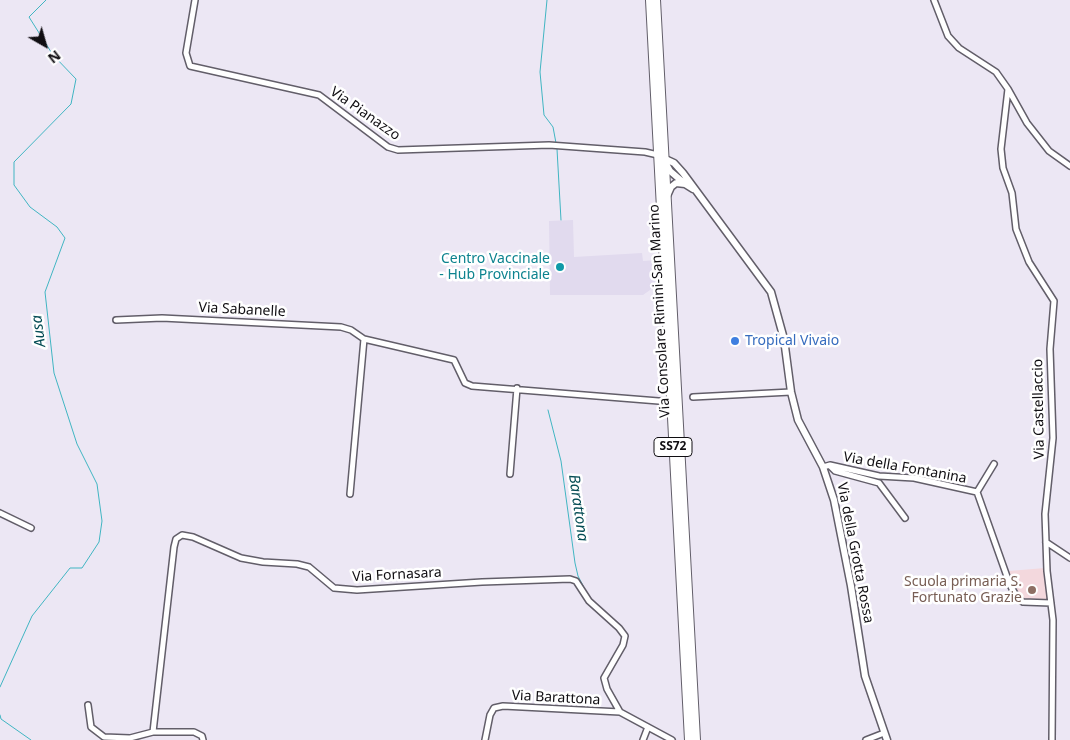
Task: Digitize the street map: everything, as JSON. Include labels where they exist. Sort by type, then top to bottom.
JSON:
[{"type":"main road","name":"Via Consolare Rimini-San Marino","points":[[650,0],[661,157],[667,197],[696,740]]},
{"type":"main road","name":"Via Consolare Rimini-San Marino","points":[[656,0],[671,402],[688,740]]},
{"type":"street","name":"Via Pianazzo","points":[[195,0],[186,53],[190,66],[319,95],[393,148],[412,151],[558,145],[645,152],[661,157]]},
{"type":"street","points":[[934,0],[948,36],[960,48],[996,72],[1028,123],[1049,151],[1070,166]]},
{"type":"street","name":"Via Castellaccio","points":[[1008,89],[1001,149],[1003,168],[1012,193],[1016,229],[1029,262],[1054,302],[1050,349],[1053,438],[1047,485],[1046,542],[1053,641],[1052,740]]},
{"type":"street","name":"Via della Grotta Rossa","points":[[661,157],[670,171],[696,191]]},
{"type":"street","name":"Via della Grotta Rossa","points":[[661,157],[674,163],[771,292],[784,339],[791,392],[798,420],[827,466],[839,522],[865,676],[887,740]]},
{"type":"street","points":[[667,197],[671,187],[676,183],[685,184]]},
{"type":"street","name":"Via Sabanelle","points":[[116,320],[162,318],[341,327],[351,330],[364,339],[454,360],[465,383],[472,386],[516,388],[671,402]]},
{"type":"street","points":[[350,494],[364,339]]},
{"type":"street","points":[[510,474],[516,388]]},
{"type":"street","name":"Via Consolare Rimini-San Marino","points":[[693,397],[791,392]]},
{"type":"street","name":"Via della Fontanina","points":[[977,492],[994,464]]},
{"type":"street","name":"Via della Fontanina","points":[[827,466],[880,476],[914,478],[977,492]]},
{"type":"street","name":"Via della Fontanina","points":[[827,466],[835,471],[879,483],[905,518]]},
{"type":"street","name":"Via della Fontanina","points":[[977,492],[1010,585],[1018,598],[1028,604],[1051,603]]},
{"type":"street","points":[[0,514],[31,528]]},
{"type":"street","name":"Via Fornasara","points":[[153,732],[174,547],[176,539],[182,535],[242,558],[309,567],[334,588],[357,590],[482,582],[570,579],[576,581],[589,601],[619,628],[624,636],[623,645],[604,678],[607,688],[620,712]]},
{"type":"street","points":[[1046,542],[1070,558]]},
{"type":"street","points":[[88,705],[91,727],[104,737],[130,738],[153,732],[194,732],[202,736],[203,740]]},
{"type":"street","name":"Via Barattona","points":[[485,740],[490,715],[494,708],[583,709],[620,712],[672,740]]},
{"type":"street","points":[[643,740],[648,727]]},
{"type":"street","points":[[866,740],[884,732]]},
{"type":"shaded area","points":[[573,220],[574,257],[642,253],[643,261],[657,260],[658,278],[650,290],[643,295],[550,295],[549,221]]},
{"type":"shaded area","name":"Scuola primaria S. Fortunato Grazie","points":[[1045,568],[1048,601],[1023,600],[1018,595],[1009,571]]},
{"type":"waterway","name":"Ausa","points":[[0,687],[32,616],[70,568],[82,568],[99,542],[102,521],[97,484],[77,444],[54,373],[45,292],[65,238],[57,227],[30,207],[14,185],[14,162],[71,104],[76,79],[53,55],[29,17],[46,0]]},
{"type":"waterway","name":"Barattona","points":[[547,0],[540,72],[544,115],[553,127],[556,143]]},
{"type":"waterway","name":"Barattona","points":[[557,149],[561,220]]},
{"type":"waterway","name":"Barattona","points":[[548,410],[561,461],[575,563],[578,576],[589,597]]},
{"type":"waterway","name":"Ausa","points":[[0,715],[1,719],[31,740]]},
{"type":"place","name":"Centro Vaccinale - Hub Provinciale","points":[[560,267]]},
{"type":"place","name":"Tropical Vivaio","points":[[735,341]]},
{"type":"place","name":"Scuola primaria S. Fortunato Grazie","points":[[1032,590]]}]
